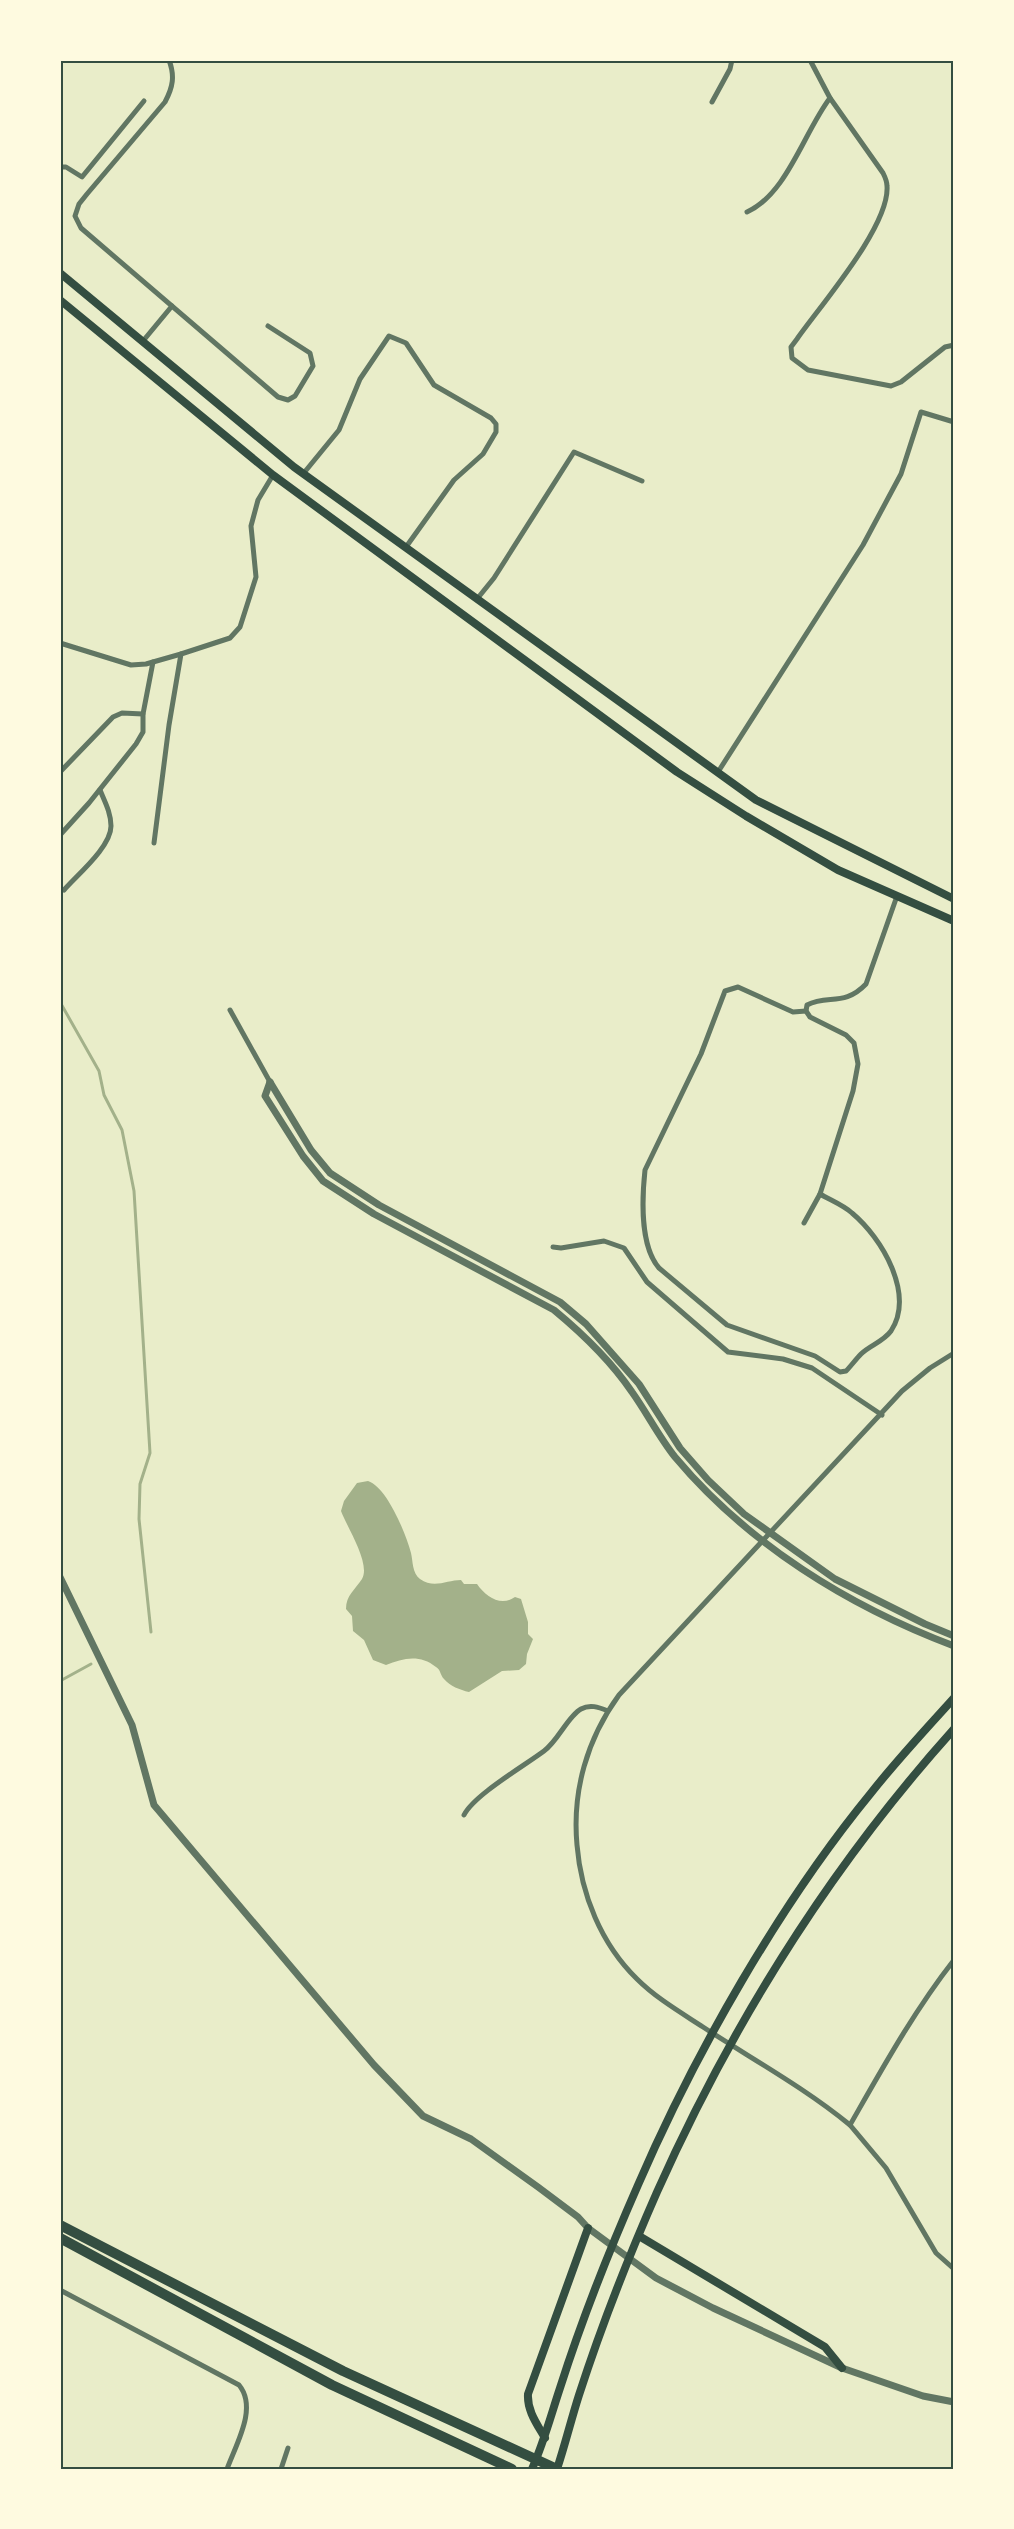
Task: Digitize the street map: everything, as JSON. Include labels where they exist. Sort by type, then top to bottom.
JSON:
[{"type":"highway","points":[[60,2225],[343,2371],[557,2469]]},
{"type":"highway","points":[[60,2238],[332,2385],[512,2469]]},
{"type":"main road","points":[[60,273],[303,474],[756,800],[954,899]]},
{"type":"main road","points":[[60,300],[273,476],[677,772],[838,870],[954,921]]},
{"type":"main road","points":[[532,2469],[624,2219],[639,2183],[704,2052],[767,1941],[810,1876],[870,1794],[954,1698]]},
{"type":"main road","points":[[557,2469],[580,2394],[639,2236],[673,2160],[722,2062],[785,1952],[828,1887],[886,1807],[954,1729]]},
{"type":"main road","points":[[545,2438],[531,2413],[528,2394],[592,2231]]},
{"type":"main road","points":[[639,2236],[825,2347],[842,2368]]},
{"type":"street","points":[[169,60],[173,87],[165,102],[79,204],[75,216],[81,228],[171,306],[278,398],[288,400],[295,396],[313,366],[310,353],[268,326]]},
{"type":"street","points":[[712,102],[730,69],[732,60]]},
{"type":"street","points":[[810,60],[830,98],[884,173],[887,187],[884,204],[865,246],[797,339],[792,347],[792,358],[808,370],[891,386],[901,382],[945,347],[954,345]]},
{"type":"street","points":[[747,213],[756,208],[777,186],[830,98]]},
{"type":"street","points":[[60,167],[66,166],[82,177],[144,101]]},
{"type":"street","points":[[143,341],[171,306]]},
{"type":"street","points":[[303,474],[339,430],[360,379],[389,336],[406,344],[434,385],[491,418],[496,424],[496,432],[483,454],[454,480],[406,548]]},
{"type":"street","points":[[718,772],[863,546],[901,474],[921,412],[954,420]]},
{"type":"street","points":[[477,600],[574,452],[642,481]]},
{"type":"street","points":[[60,643],[131,665],[153,662],[230,638],[240,627],[256,577],[251,526],[258,500],[273,476]]},
{"type":"street","points":[[154,843],[169,725],[181,654]]},
{"type":"street","points":[[60,835],[100,790],[143,732],[143,714],[153,662]]},
{"type":"street","points":[[60,772],[112,717],[122,713],[143,714]]},
{"type":"street","points":[[64,890],[107,843],[111,829],[110,814],[100,790]]},
{"type":"street","points":[[804,1223],[820,1194],[853,1092],[858,1064],[854,1043],[846,1035],[810,1017],[806,1011],[807,1005],[848,997],[866,984],[897,896]]},
{"type":"street","points":[[806,1011],[793,1012],[738,987],[724,991],[701,1054],[645,1170],[643,1188],[647,1248],[651,1259],[659,1268],[727,1325],[815,1356],[840,1372],[846,1371],[862,1353],[882,1341],[890,1333],[900,1309],[897,1285],[892,1268],[866,1226],[850,1211],[820,1194]]},
{"type":"street","points":[[230,1010],[311,1150],[330,1173],[379,1205],[560,1302],[586,1324],[639,1384],[680,1448],[708,1480],[744,1514],[835,1579],[914,1619],[954,1636]]},
{"type":"street","points":[[270,1082],[265,1096],[303,1156],[323,1180],[374,1214],[554,1310],[579,1331],[610,1363],[631,1390],[672,1454],[701,1487],[738,1522],[830,1588],[920,1634],[954,1646]]},
{"type":"street","points":[[553,1247],[561,1248],[604,1241],[624,1248],[647,1282],[728,1352],[783,1359],[812,1368],[882,1415]]},
{"type":"street","points":[[954,1353],[930,1368],[903,1391],[637,1675],[608,1711],[594,1736],[582,1773],[575,1831],[578,1859],[591,1908],[604,1935],[620,1959],[654,1994],[850,2125],[886,2168],[936,2253],[954,2270]]},
{"type":"street","points":[[60,1577],[100,1654],[132,1725],[154,1805],[374,2065],[423,2116],[471,2139],[570,2211],[592,2231],[656,2278],[713,2308],[842,2368],[923,2396],[954,2402]]},
{"type":"street","points":[[464,1815],[474,1802],[547,1749],[578,1710],[588,1706],[597,1706],[608,1711]]},
{"type":"street","points":[[850,2125],[890,2056],[939,1979],[954,1960]]},
{"type":"street","points":[[60,2290],[239,2385],[246,2393],[248,2403],[227,2469]]},
{"type":"street","points":[[281,2469],[288,2448]]},
{"type":"shaded area","points":[[368,1481],[382,1492],[395,1512],[411,1553],[414,1570],[420,1579],[435,1584],[461,1580],[464,1584],[477,1584],[485,1593],[499,1601],[515,1597],[521,1599],[528,1622],[528,1634],[533,1639],[526,1664],[519,1670],[502,1671],[469,1692],[449,1684],[438,1668],[424,1660],[411,1658],[386,1665],[373,1660],[364,1640],[353,1631],[352,1616],[346,1609],[349,1596],[362,1579],[364,1572],[361,1555],[341,1511],[344,1501],[357,1483]]},
{"type":"waterway","points":[[60,1002],[99,1071],[104,1095],[122,1130],[134,1191],[150,1453],[140,1484],[139,1519],[151,1632]]},
{"type":"waterway","points":[[60,1681],[91,1664]]}]
